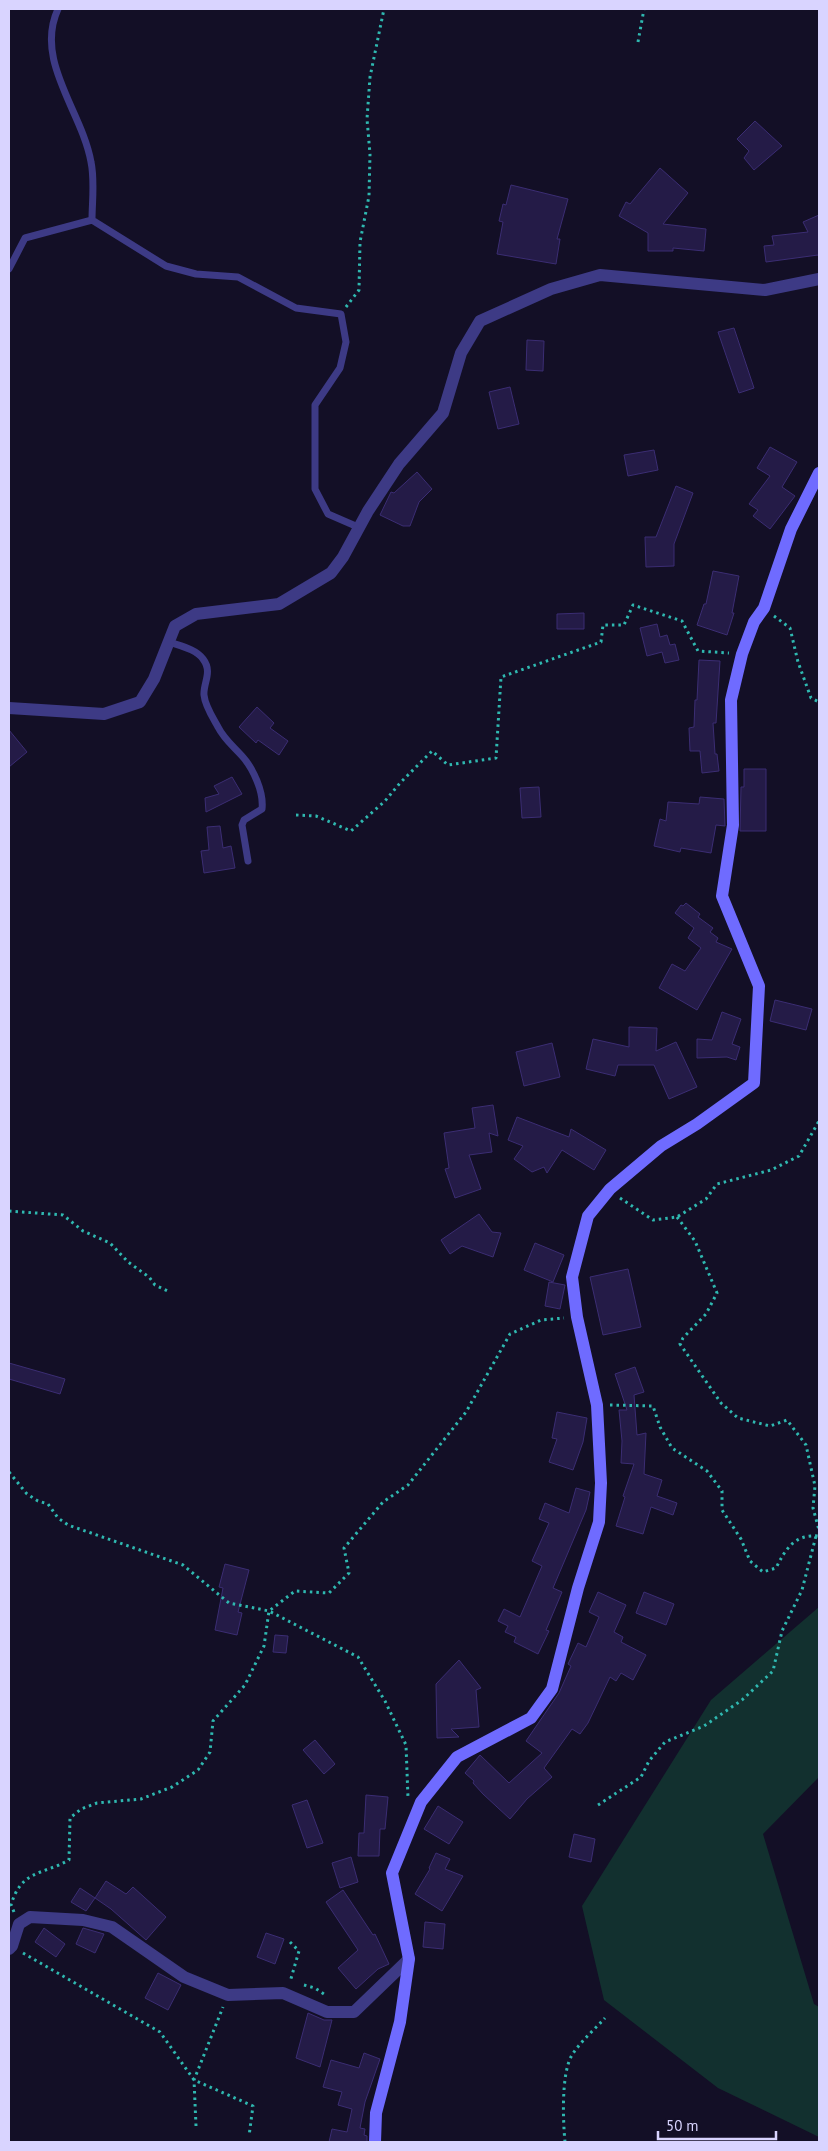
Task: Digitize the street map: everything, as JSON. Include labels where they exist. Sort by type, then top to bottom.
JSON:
[{"type":"main road","points":[[375,2142],[376,2114],[400,2022],[409,1959],[392,1873],[421,1802],[457,1757],[531,1718],[552,1689],[578,1588],[600,1522],[602,1483],[597,1405],[577,1317],[572,1277],[588,1216],[610,1189],[661,1146],[697,1124],[754,1083],[759,986],[722,896],[732,825],[731,700],[742,654],[754,622],[764,608],[791,529],[819,473]]},
{"type":"street","points":[[9,708],[104,714],[140,702],[154,679],[175,626],[196,614],[279,604],[331,573],[343,557],[358,527],[399,464],[443,413],[461,353],[480,321],[551,289],[600,274],[765,290],[819,279]]},
{"type":"street","points":[[10,1948],[19,1924],[30,1918],[83,1920],[112,1927],[184,1976],[228,1995],[283,1993],[327,2012],[354,2012],[409,1959]]},
{"type":"lane","points":[[58,9],[52,22],[50,46],[60,80],[79,122],[92,163],[92,220]]},
{"type":"lane","points":[[9,269],[25,238],[92,220],[166,266],[196,274],[238,277],[296,308],[341,314],[346,342],[340,368],[315,405],[315,488],[328,514],[358,527]]},
{"type":"lane","points":[[169,642],[197,653],[204,660],[209,675],[203,694],[205,700],[222,736],[244,758],[258,784],[263,801],[262,808],[244,820],[242,824],[248,861]]},
{"type":"path","points":[[341,314],[360,290],[360,242],[368,196],[370,154],[367,119],[370,77],[384,9]]},
{"type":"path","points":[[638,42],[644,9]]},
{"type":"path","points":[[296,815],[316,816],[351,831],[385,801],[432,750],[448,765],[496,758],[501,677],[600,642],[603,624],[624,625],[634,605],[682,621],[698,650],[742,654]]},
{"type":"path","points":[[764,608],[790,628],[798,662],[812,698],[819,702]]},
{"type":"path","points":[[610,1189],[624,1202],[652,1220],[677,1217],[706,1199],[717,1184],[771,1170],[798,1156],[819,1121]]},
{"type":"path","points":[[9,1211],[63,1215],[84,1231],[110,1243],[128,1262],[149,1277],[155,1285],[170,1292]]},
{"type":"path","points":[[677,1217],[695,1241],[717,1293],[706,1314],[683,1338],[680,1344],[721,1403],[738,1418],[770,1426],[787,1420],[806,1445],[815,1486],[813,1508],[819,1530]]},
{"type":"path","points":[[19,1924],[11,1905],[14,1894],[22,1882],[33,1874],[52,1869],[69,1860],[70,1818],[81,1809],[97,1803],[116,1803],[141,1799],[172,1787],[198,1770],[210,1752],[213,1720],[245,1685],[264,1646],[268,1611],[295,1591],[329,1593],[349,1573],[344,1548],[383,1502],[408,1485],[466,1412],[510,1334],[541,1320],[577,1317]]},
{"type":"path","points":[[597,1405],[653,1406],[660,1428],[672,1448],[707,1471],[722,1491],[722,1510],[741,1539],[750,1561],[764,1572],[776,1568],[785,1550],[804,1536],[818,1536],[802,1590],[782,1631],[773,1671],[742,1700],[704,1726],[665,1742],[649,1761],[641,1777],[598,1805]]},
{"type":"path","points":[[9,1472],[27,1494],[38,1501],[48,1504],[58,1518],[68,1525],[183,1565],[229,1603],[268,1611],[358,1657],[386,1701],[406,1745],[408,1800],[421,1802]]},
{"type":"path","points":[[290,1942],[299,1951],[289,1981],[314,1988],[332,1998],[343,2012]]},
{"type":"path","points":[[10,1948],[160,2032],[194,2080],[252,2106],[249,2136]]},
{"type":"path","points":[[196,2126],[194,2080],[228,1995]]},
{"type":"path","points":[[565,2142],[563,2122],[566,2068],[582,2041],[605,2018]]},
{"type":"green space","points":[[819,1607],[819,1777],[763,1834],[814,2004],[819,2007],[819,2137],[718,2088],[604,2000],[582,1906],[711,1700]]},
{"type":"building","points":[[755,121],[782,146],[754,170],[744,158],[749,151],[737,139]]},
{"type":"building","points":[[660,168],[688,193],[663,224],[706,229],[704,251],[673,248],[673,251],[648,251],[648,233],[619,216],[626,202],[630,204]]},
{"type":"building","points":[[511,185],[568,199],[557,239],[560,239],[556,264],[497,254],[503,222],[499,221],[503,204],[506,205]]},
{"type":"building","points":[[819,215],[819,258],[818,255],[766,262],[764,246],[774,245],[772,236],[808,232],[803,222]]},
{"type":"building","points":[[734,328],[754,388],[739,393],[718,332]]},
{"type":"building","points":[[527,340],[544,341],[543,371],[526,370]]},
{"type":"building","points":[[510,387],[519,424],[498,429],[489,392]]},
{"type":"building","points":[[770,447],[797,462],[782,487],[795,496],[770,529],[753,516],[758,510],[749,504],[770,476],[757,468]]},
{"type":"building","points":[[654,450],[658,470],[628,476],[624,455]]},
{"type":"building","points":[[417,472],[432,489],[419,502],[410,526],[403,526],[380,515],[391,492],[394,493]]},
{"type":"building","points":[[676,486],[693,493],[674,544],[674,566],[646,567],[645,537],[656,537]]},
{"type":"building","points":[[713,571],[739,576],[732,613],[734,613],[727,635],[697,625],[704,604],[706,604]]},
{"type":"building","points":[[584,613],[584,629],[557,629],[557,614]]},
{"type":"building","points":[[657,624],[660,637],[667,635],[670,645],[675,644],[679,660],[665,663],[662,652],[647,656],[640,628]]},
{"type":"building","points":[[699,660],[720,661],[716,723],[713,723],[715,754],[717,754],[719,771],[702,773],[700,751],[690,751],[689,728],[694,727]]},
{"type":"building","points":[[257,707],[274,723],[270,728],[288,741],[279,755],[258,740],[256,743],[239,727]]},
{"type":"building","points":[[9,730],[27,752],[9,767]]},
{"type":"building","points":[[744,769],[766,769],[766,831],[740,831],[741,787],[744,787]]},
{"type":"building","points":[[232,777],[242,794],[206,812],[205,798],[219,794],[214,786]]},
{"type":"building","points":[[539,787],[541,817],[522,818],[520,788]]},
{"type":"building","points":[[700,797],[724,799],[725,826],[716,825],[711,853],[681,848],[680,852],[654,846],[660,819],[666,821],[668,802],[699,804]]},
{"type":"building","points":[[220,826],[223,848],[231,846],[235,868],[204,873],[201,851],[209,850],[207,827]]},
{"type":"building","points":[[686,903],[700,914],[698,917],[713,928],[710,932],[718,938],[716,942],[732,949],[697,1010],[659,988],[672,964],[685,971],[701,948],[688,938],[694,928],[675,913],[681,905],[683,906]]},
{"type":"building","points":[[775,1000],[812,1009],[806,1030],[770,1021]]},
{"type":"building","points":[[722,1012],[741,1019],[732,1044],[740,1047],[736,1060],[727,1057],[697,1058],[697,1039],[712,1040]]},
{"type":"building","points":[[629,1027],[657,1028],[656,1051],[676,1042],[697,1087],[669,1099],[654,1065],[618,1065],[615,1076],[586,1069],[593,1039],[629,1047]]},
{"type":"building","points":[[552,1043],[560,1077],[524,1086],[516,1052]]},
{"type":"building","points":[[493,1105],[498,1136],[489,1133],[492,1152],[469,1155],[481,1189],[455,1198],[445,1169],[449,1168],[444,1133],[475,1128],[472,1108]]},
{"type":"building","points":[[517,1117],[569,1137],[571,1129],[606,1150],[594,1170],[562,1150],[547,1173],[544,1167],[532,1172],[514,1159],[523,1146],[508,1140]]},
{"type":"building","points":[[479,1214],[492,1232],[501,1233],[493,1257],[462,1246],[450,1254],[441,1240]]},
{"type":"building","points":[[535,1243],[564,1255],[553,1282],[524,1270]]},
{"type":"building","points":[[628,1269],[641,1327],[603,1335],[590,1277]]},
{"type":"building","points":[[549,1282],[565,1285],[560,1309],[545,1306]]},
{"type":"building","points":[[9,1363],[65,1379],[60,1394],[9,1379]]},
{"type":"building","points":[[635,1367],[644,1392],[634,1395],[637,1435],[646,1433],[644,1474],[662,1480],[657,1496],[677,1503],[673,1515],[651,1507],[643,1534],[616,1526],[625,1497],[623,1496],[634,1464],[621,1463],[622,1441],[619,1410],[627,1410],[615,1374]]},
{"type":"building","points":[[557,1412],[587,1418],[583,1442],[573,1470],[549,1462],[557,1439],[552,1438]]},
{"type":"building","points":[[576,1488],[590,1492],[586,1510],[553,1588],[562,1592],[546,1630],[549,1631],[538,1654],[514,1642],[516,1637],[505,1632],[508,1626],[498,1621],[504,1609],[520,1617],[542,1566],[532,1561],[549,1523],[539,1519],[545,1503],[569,1513]]},
{"type":"building","points":[[225,1564],[249,1570],[238,1612],[242,1613],[237,1635],[215,1630],[223,1588],[219,1587]]},
{"type":"building","points":[[598,1592],[626,1605],[614,1632],[623,1637],[621,1642],[646,1655],[633,1680],[621,1673],[616,1681],[610,1677],[588,1723],[580,1734],[572,1729],[544,1768],[552,1777],[527,1799],[510,1819],[483,1794],[473,1783],[474,1781],[465,1773],[480,1755],[509,1783],[542,1753],[526,1741],[559,1693],[571,1666],[568,1664],[578,1643],[586,1647],[599,1617],[589,1612]]},
{"type":"building","points":[[644,1592],[674,1604],[666,1625],[636,1613]]},
{"type":"building","points":[[275,1635],[288,1636],[286,1653],[273,1652]]},
{"type":"building","points":[[459,1660],[481,1688],[476,1690],[479,1727],[451,1729],[459,1737],[437,1738],[436,1684]]},
{"type":"building","points":[[315,1740],[335,1764],[324,1774],[303,1750]]},
{"type":"building","points":[[366,1795],[388,1797],[385,1829],[380,1829],[379,1856],[358,1856],[359,1833],[364,1833]]},
{"type":"building","points":[[307,1800],[323,1843],[307,1848],[292,1805]]},
{"type":"building","points":[[438,1806],[463,1822],[449,1844],[424,1829]]},
{"type":"building","points":[[574,1834],[595,1839],[591,1862],[569,1857]]},
{"type":"building","points":[[436,1853],[450,1859],[445,1869],[463,1876],[442,1911],[415,1894],[430,1869]]},
{"type":"building","points":[[351,1857],[358,1882],[340,1888],[332,1863]]},
{"type":"building","points":[[106,1881],[126,1894],[133,1887],[166,1917],[146,1940],[111,1909],[95,1898]]},
{"type":"building","points":[[80,1888],[95,1898],[86,1911],[71,1902]]},
{"type":"building","points":[[343,1890],[373,1935],[375,1934],[389,1964],[378,1969],[356,1989],[338,1968],[358,1950],[326,1902]]},
{"type":"building","points":[[425,1922],[445,1924],[443,1949],[423,1947]]},
{"type":"building","points":[[44,1928],[65,1944],[56,1957],[35,1942]]},
{"type":"building","points":[[83,1928],[104,1934],[95,1953],[76,1944]]},
{"type":"building","points":[[266,1933],[284,1939],[275,1964],[257,1957]]},
{"type":"building","points":[[158,1973],[181,1985],[168,2010],[145,1998]]},
{"type":"building","points":[[308,2013],[324,2020],[332,2020],[320,2067],[296,2058]]},
{"type":"building","points":[[364,2053],[380,2059],[365,2102],[360,2128],[365,2129],[364,2135],[367,2136],[367,2142],[329,2142],[332,2129],[347,2132],[352,2109],[338,2105],[342,2092],[323,2087],[331,2060],[359,2068]]}]
